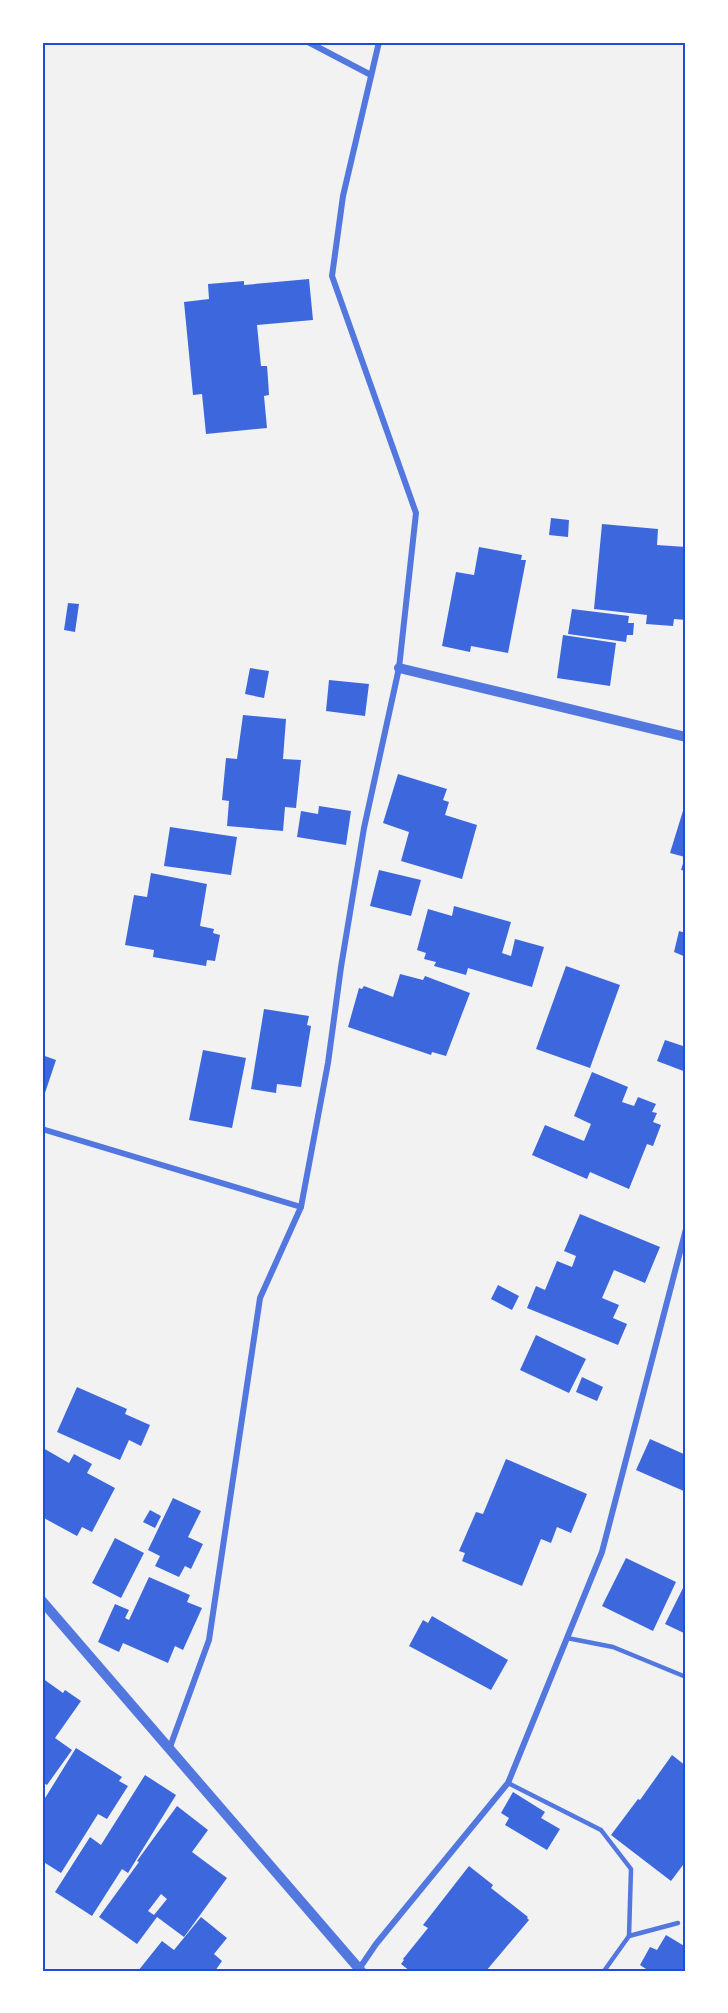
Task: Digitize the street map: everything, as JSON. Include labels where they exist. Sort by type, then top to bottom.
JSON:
[{"type":"street","points":[[308,42],[371,75]]},
{"type":"street","points":[[170,1747],[209,1640],[260,1298],[302,1207],[328,1063],[360,848],[399,668],[416,513],[332,276],[343,196],[379,42]]},
{"type":"street","points":[[399,668],[686,737]]},
{"type":"street","points":[[42,1129],[302,1207]]},
{"type":"street","points":[[42,1601],[360,1970],[376,1944],[508,1783],[602,1552],[686,1230]]},
{"type":"lane","points":[[567,1638],[613,1647],[686,1677]]},
{"type":"lane","points":[[508,1783],[601,1830],[631,1869],[629,1936],[604,1971]]},
{"type":"lane","points":[[629,1936],[678,1923]]},
{"type":"building","points":[[309,279],[313,320],[257,325],[261,366],[267,366],[269,395],[264,396],[267,428],[206,434],[202,394],[193,395],[184,302],[209,299],[208,284],[244,281],[244,285]]},
{"type":"building","points":[[551,518],[569,520],[568,537],[549,535]]},
{"type":"building","points":[[602,524],[658,529],[657,545],[686,547],[686,620],[674,619],[673,626],[646,624],[647,615],[594,609]]},
{"type":"building","points":[[479,547],[522,555],[521,560],[526,560],[508,653],[471,646],[470,652],[442,646],[456,572],[474,575]]},
{"type":"building","points":[[68,603],[79,604],[75,632],[64,630]]},
{"type":"building","points":[[572,609],[629,616],[628,623],[634,623],[633,635],[627,635],[626,642],[568,634]]},
{"type":"building","points":[[563,635],[616,643],[610,686],[557,678]]},
{"type":"building","points":[[250,668],[269,671],[264,698],[245,694]]},
{"type":"building","points":[[329,680],[369,684],[365,716],[326,711]]},
{"type":"building","points":[[243,715],[286,719],[283,759],[301,760],[296,808],[285,807],[283,831],[227,826],[229,801],[222,800],[226,758],[237,759]]},
{"type":"building","points":[[398,774],[447,789],[443,800],[449,802],[445,815],[477,825],[462,879],[401,861],[409,832],[383,823]]},
{"type":"building","points":[[686,801],[686,871],[681,870],[685,857],[670,853]]},
{"type":"building","points":[[319,806],[351,811],[346,845],[297,837],[301,811],[318,814]]},
{"type":"building","points":[[170,827],[237,837],[231,875],[164,866]]},
{"type":"building","points":[[379,870],[421,880],[411,916],[370,906]]},
{"type":"building","points":[[151,873],[207,884],[200,926],[214,929],[213,933],[220,935],[215,961],[207,960],[206,966],[153,957],[154,950],[125,945],[134,895],[147,897]]},
{"type":"building","points":[[454,906],[511,922],[502,953],[511,956],[515,939],[544,947],[532,987],[468,968],[466,975],[434,966],[436,962],[424,959],[426,953],[417,950],[428,909],[452,916]]},
{"type":"building","points":[[679,931],[686,933],[686,957],[674,952]]},
{"type":"building","points":[[566,966],[620,985],[590,1068],[536,1049]]},
{"type":"building","points":[[400,974],[423,980],[425,976],[470,993],[446,1056],[432,1052],[431,1055],[348,1027],[359,988],[362,989],[364,986],[393,997]]},
{"type":"building","points":[[264,1009],[309,1016],[307,1025],[311,1026],[301,1087],[277,1084],[276,1093],[251,1089]]},
{"type":"building","points":[[665,1040],[686,1047],[686,1072],[657,1061]]},
{"type":"building","points":[[203,1050],[246,1058],[232,1128],[189,1120]]},
{"type":"building","points":[[42,1055],[56,1060],[44,1096],[42,1096]]},
{"type":"building","points":[[592,1072],[628,1087],[622,1102],[634,1106],[638,1097],[656,1104],[652,1112],[657,1113],[653,1122],[661,1125],[653,1146],[647,1144],[629,1189],[590,1172],[587,1179],[532,1155],[545,1125],[584,1141],[591,1124],[574,1116]]},
{"type":"building","points":[[580,1214],[660,1247],[645,1283],[614,1270],[602,1298],[619,1305],[613,1318],[627,1324],[618,1345],[527,1308],[536,1286],[545,1290],[557,1261],[572,1267],[576,1256],[564,1251]]},
{"type":"building","points":[[498,1285],[519,1296],[512,1310],[491,1299]]},
{"type":"building","points":[[536,1335],[586,1359],[569,1393],[520,1370]]},
{"type":"building","points":[[582,1377],[603,1387],[597,1401],[576,1392]]},
{"type":"building","points":[[77,1387],[127,1409],[125,1414],[150,1425],[141,1446],[129,1440],[120,1460],[57,1432]]},
{"type":"building","points":[[650,1439],[686,1455],[686,1492],[636,1470]]},
{"type":"building","points":[[43,1448],[69,1463],[74,1454],[92,1464],[87,1473],[115,1488],[92,1532],[82,1527],[77,1536],[42,1517]]},
{"type":"building","points":[[506,1459],[587,1494],[571,1533],[557,1527],[551,1543],[541,1539],[522,1586],[462,1561],[465,1553],[459,1551],[476,1512],[483,1514]]},
{"type":"building","points":[[173,1498],[201,1511],[188,1537],[203,1544],[191,1569],[185,1566],[179,1577],[155,1566],[160,1556],[148,1550]]},
{"type":"building","points":[[150,1510],[161,1516],[155,1528],[143,1522]]},
{"type":"building","points":[[115,1538],[144,1553],[121,1598],[92,1583]]},
{"type":"building","points":[[626,1558],[676,1582],[653,1631],[602,1606]]},
{"type":"building","points":[[149,1577],[190,1595],[187,1602],[202,1608],[183,1650],[175,1646],[168,1663],[123,1643],[119,1652],[98,1642],[115,1604],[129,1610],[125,1618],[129,1620]]},
{"type":"building","points":[[686,1582],[686,1634],[665,1624]]},
{"type":"building","points":[[432,1616],[508,1660],[491,1690],[409,1646],[423,1620],[428,1623]]},
{"type":"building","points":[[42,1678],[63,1693],[65,1690],[81,1701],[55,1738],[72,1750],[47,1785],[42,1782]]},
{"type":"building","points":[[76,1748],[122,1777],[119,1781],[128,1786],[107,1819],[98,1814],[61,1873],[42,1861],[42,1803]]},
{"type":"building","points":[[672,1755],[686,1766],[686,1861],[671,1881],[611,1835],[638,1799],[640,1800]]},
{"type":"building","points":[[145,1775],[176,1795],[128,1873],[122,1869],[92,1916],[55,1892],[90,1837],[101,1845]]},
{"type":"building","points":[[513,1792],[545,1812],[541,1818],[560,1829],[547,1850],[505,1825],[509,1818],[501,1813]]},
{"type":"building","points":[[177,1806],[208,1830],[192,1852],[227,1878],[184,1937],[157,1917],[137,1944],[99,1917],[139,1862],[137,1861]],"holes":[[[161,1894],[167,1899],[154,1915],[148,1911]]]},
{"type":"building","points":[[469,1866],[493,1885],[491,1888],[529,1920],[486,1971],[410,1971],[401,1964],[403,1959],[428,1928],[423,1925]]},
{"type":"building","points":[[201,1917],[227,1938],[214,1954],[222,1961],[215,1971],[138,1971],[162,1941],[174,1950]]},
{"type":"building","points":[[666,1935],[686,1947],[686,1971],[645,1971],[646,1969],[640,1965],[650,1947],[657,1950]]}]
